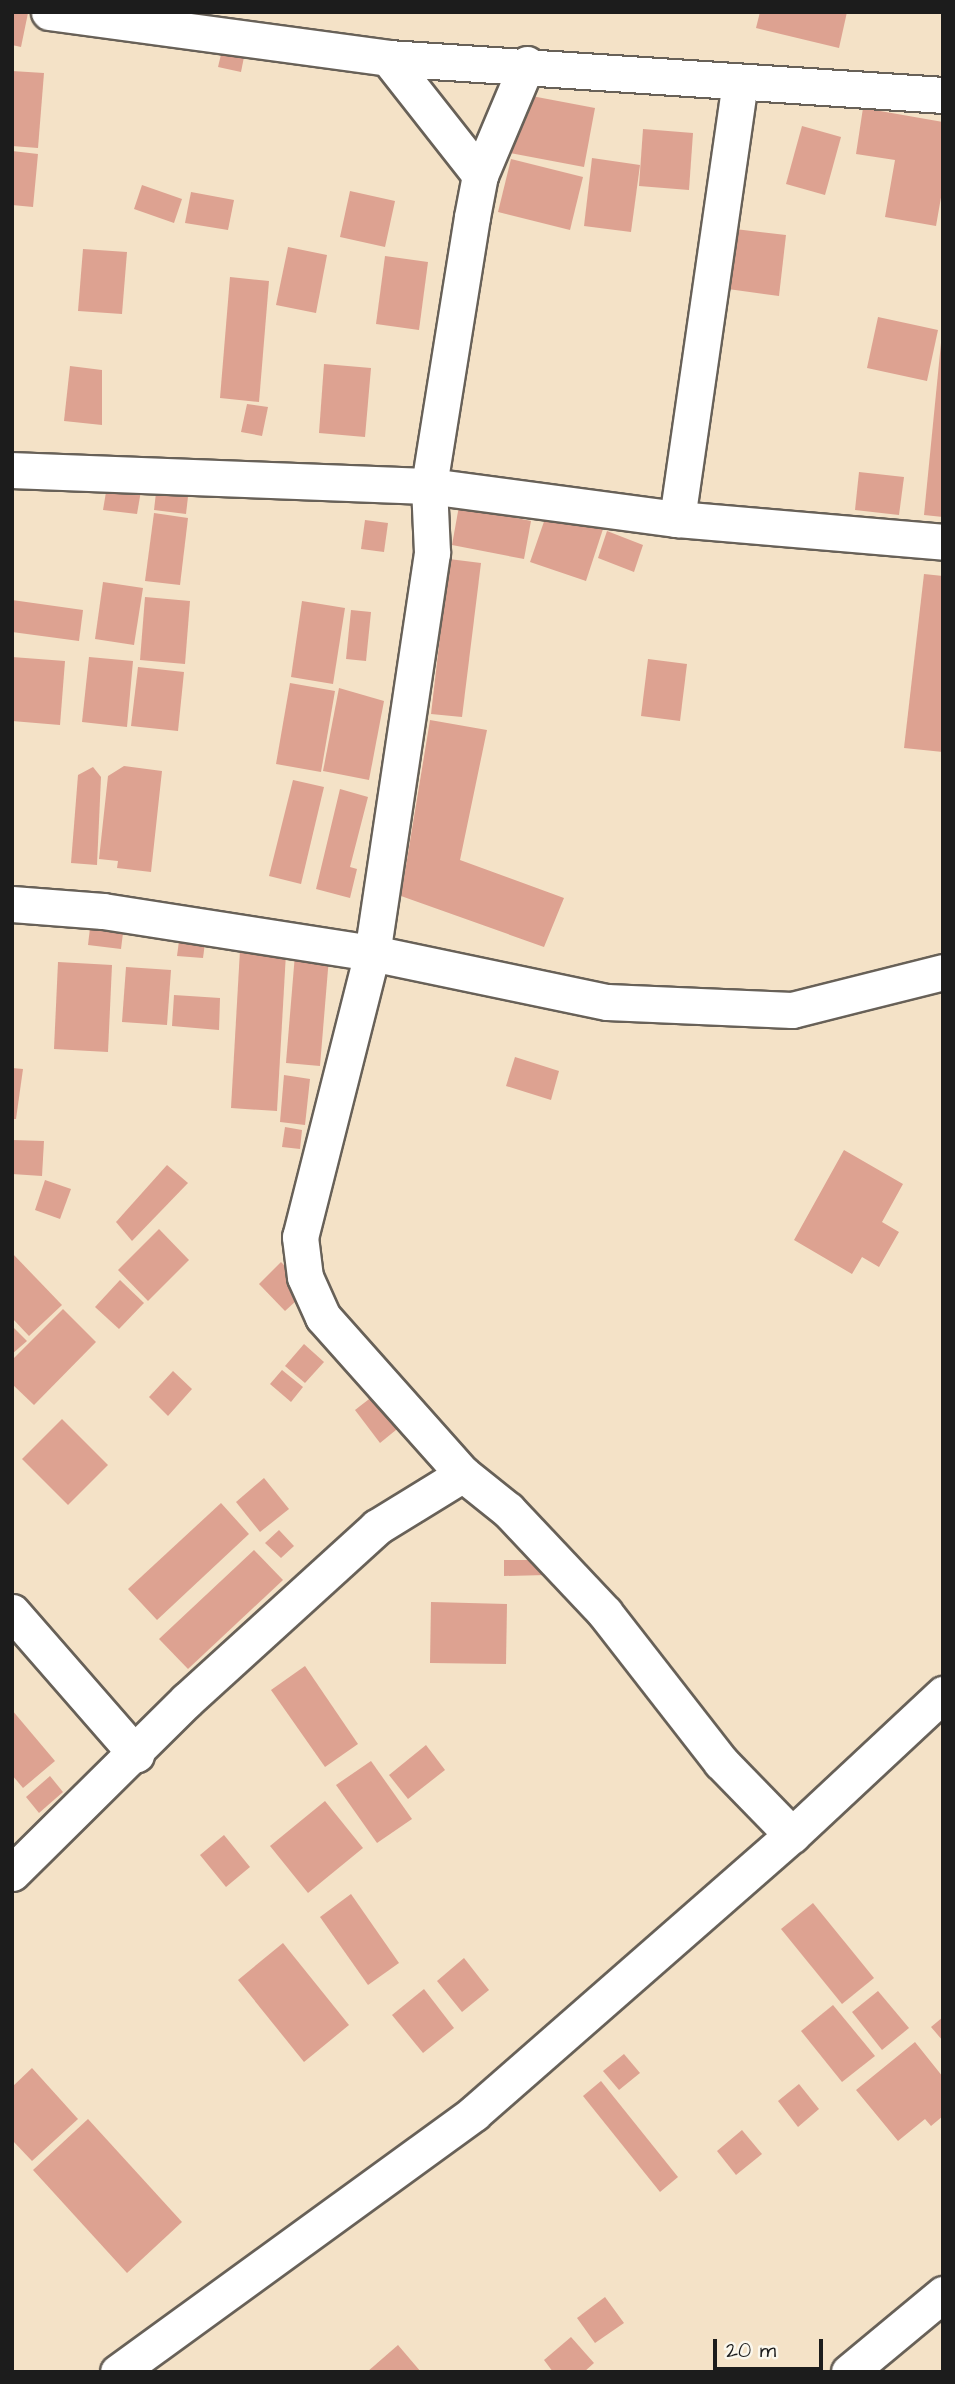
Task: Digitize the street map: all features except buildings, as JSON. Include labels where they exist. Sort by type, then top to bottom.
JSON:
[{"type":"street","points":[[49,12],[388,58],[527,64],[740,83],[943,95]]},
{"type":"street","points":[[388,58],[480,175]]},
{"type":"street","points":[[527,64],[480,175],[429,486],[432,553],[372,953],[300,1237],[305,1277],[323,1317],[463,1474],[508,1510],[606,1613],[722,1762],[792,1835]]},
{"type":"street","points":[[677,519],[740,83]]},
{"type":"street","points":[[12,470],[429,486],[677,519],[943,542]]},
{"type":"street","points":[[12,904],[103,911],[372,953],[607,1002],[792,1010],[943,972]]},
{"type":"street","points":[[12,1873],[136,1754],[187,1700],[377,1527],[463,1474]]},
{"type":"street","points":[[12,1612],[136,1754]]},
{"type":"street","points":[[118,2372],[474,2113],[792,1835],[943,1694]]},
{"type":"street","points":[[849,2372],[943,2294]]}]
